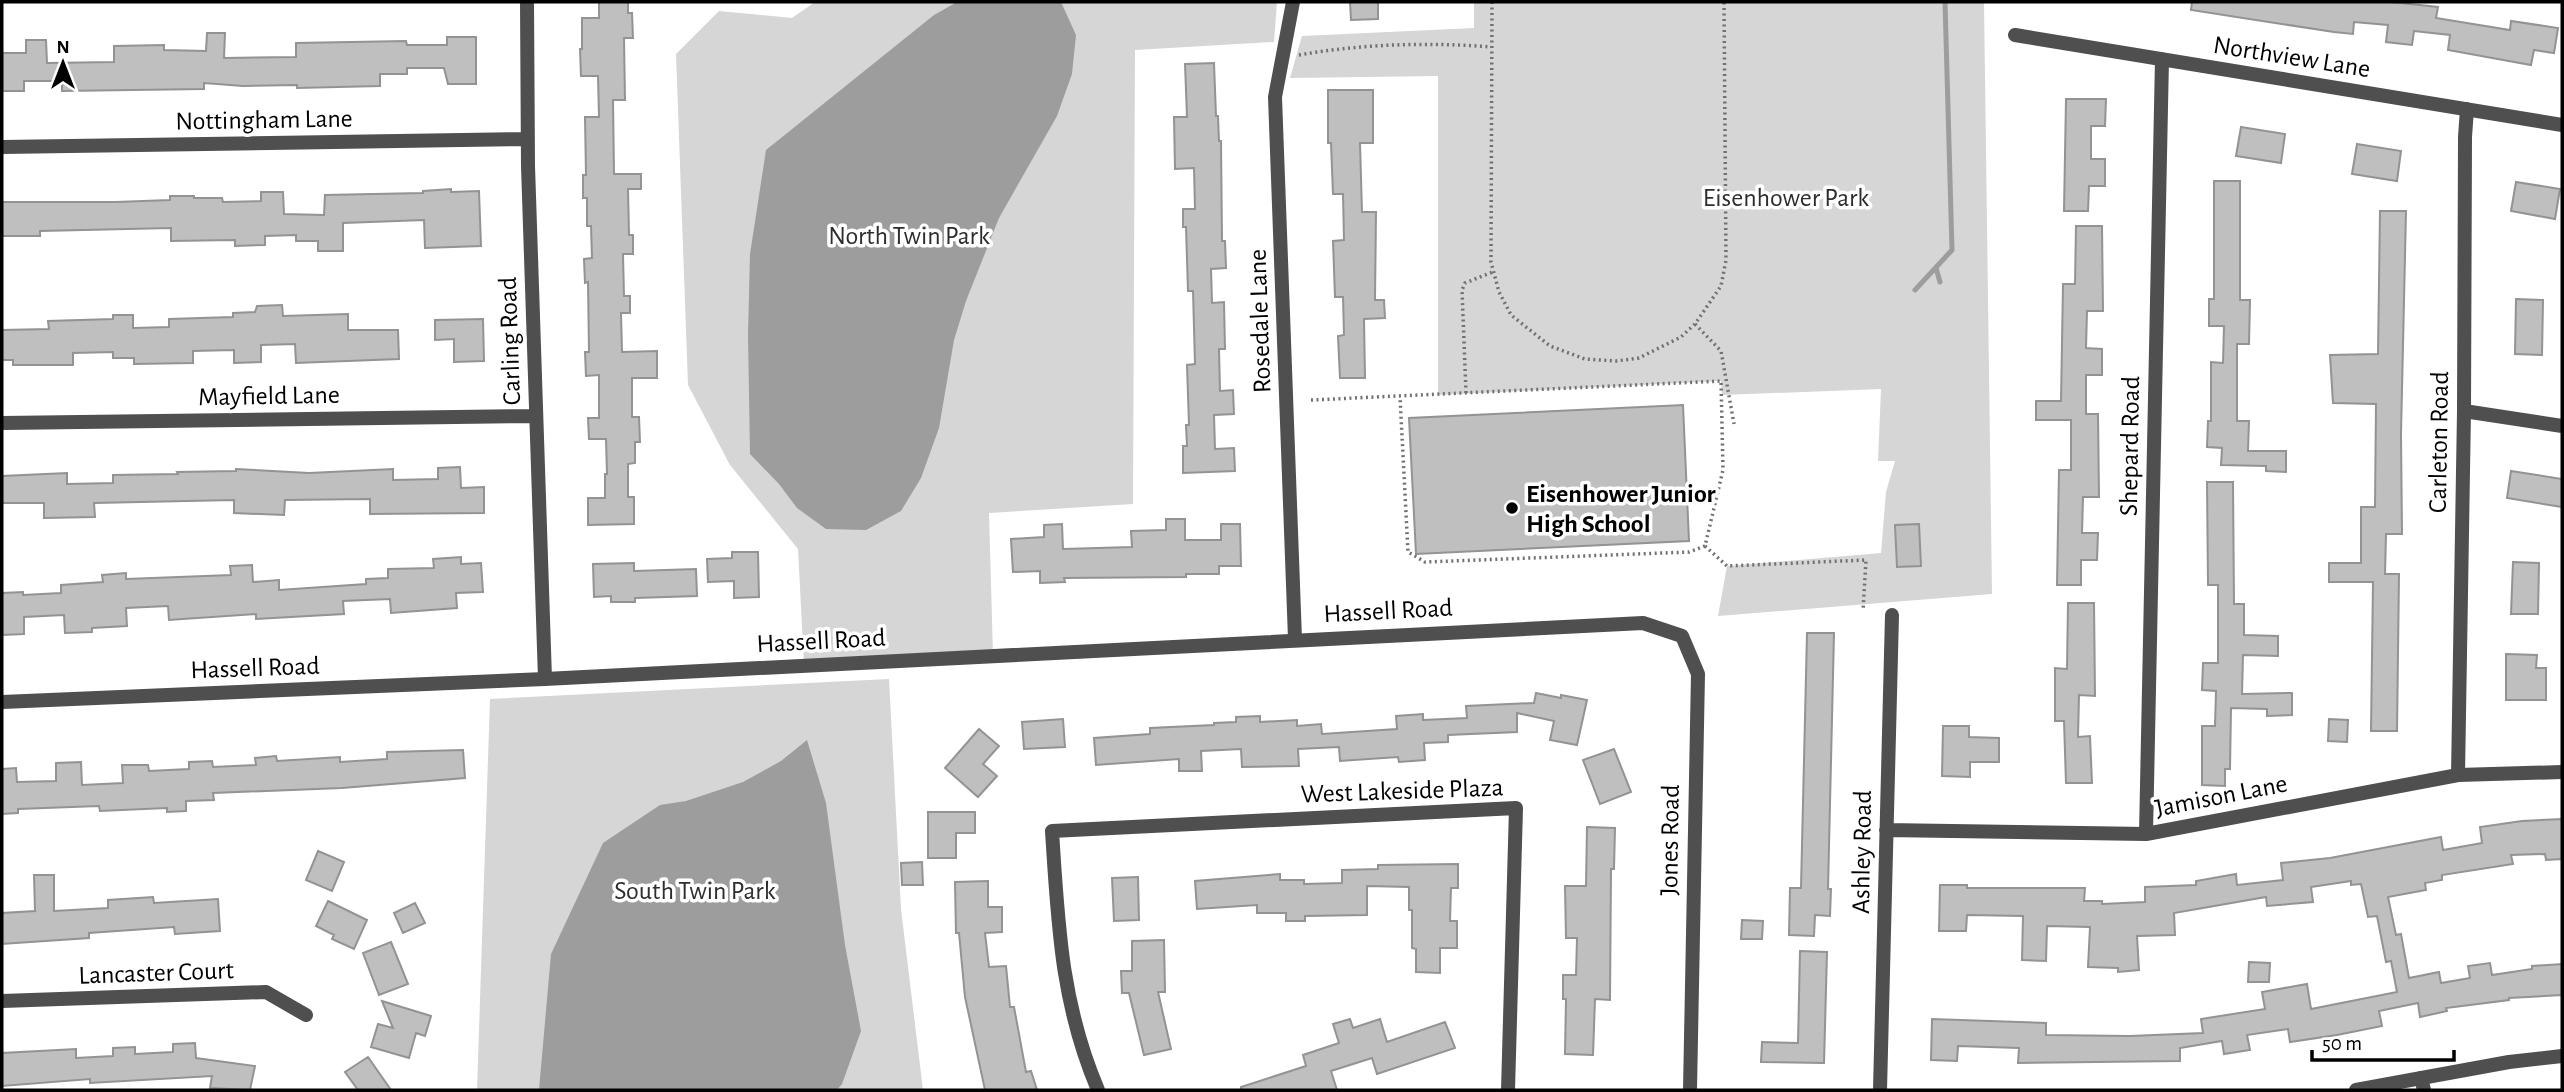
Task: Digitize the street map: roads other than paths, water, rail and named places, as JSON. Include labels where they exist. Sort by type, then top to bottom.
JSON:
[{"type":"street","name":"Carling Road","points":[[527,2],[528,139],[545,679]]},
{"type":"street","name":"Rosedale Lane","points":[[1293,2],[1275,97],[1295,639]]},
{"type":"street","name":"Northview Lane","points":[[2015,34],[2562,125]]},
{"type":"street","name":"Shepard Road","points":[[2146,834],[2162,59]]},
{"type":"street","name":"Carleton Road","points":[[2458,775],[2467,109]]},
{"type":"street","name":"Nottingham Lane","points":[[2,147],[528,139]]},
{"type":"street","points":[[2464,411],[2562,426]]},
{"type":"street","name":"Mayfield Lane","points":[[2,423],[536,416]]},
{"type":"street","name":"Ashley Road","points":[[1880,1090],[1892,615]]},
{"type":"street","name":"Hassell Road","points":[[2,702],[545,679],[1643,623]]},
{"type":"street","name":"Jones Road","points":[[1643,623],[1682,636],[1698,674],[1690,1090]]},
{"type":"street","name":"Jamison Lane","points":[[1886,830],[2146,834],[2458,775],[2562,772]]},
{"type":"street","name":"West Lakeside Plaza","points":[[1098,1090],[1077,1034],[1065,982],[1060,950],[1052,831],[1516,808],[1508,1090]]},
{"type":"street","name":"Lancaster Court","points":[[2,1001],[267,992],[306,1015]]},
{"type":"street","points":[[2356,1090],[2423,1084],[2509,1062],[2562,1056]]},
{"type":"waterway","points":[[1915,290],[1952,250],[1945,2]]},
{"type":"waterway","points":[[1936,268],[1940,282]]},
{"type":"place","name":"Eisenhower Junior High School","points":[[1512,508]]},
{"type":"park label","name":"Eisenhower Park","points":[[1786,197]]},
{"type":"park label","name":"North Twin Park","points":[[909,235]]},
{"type":"park label","name":"South Twin Park","points":[[695,890]]}]
